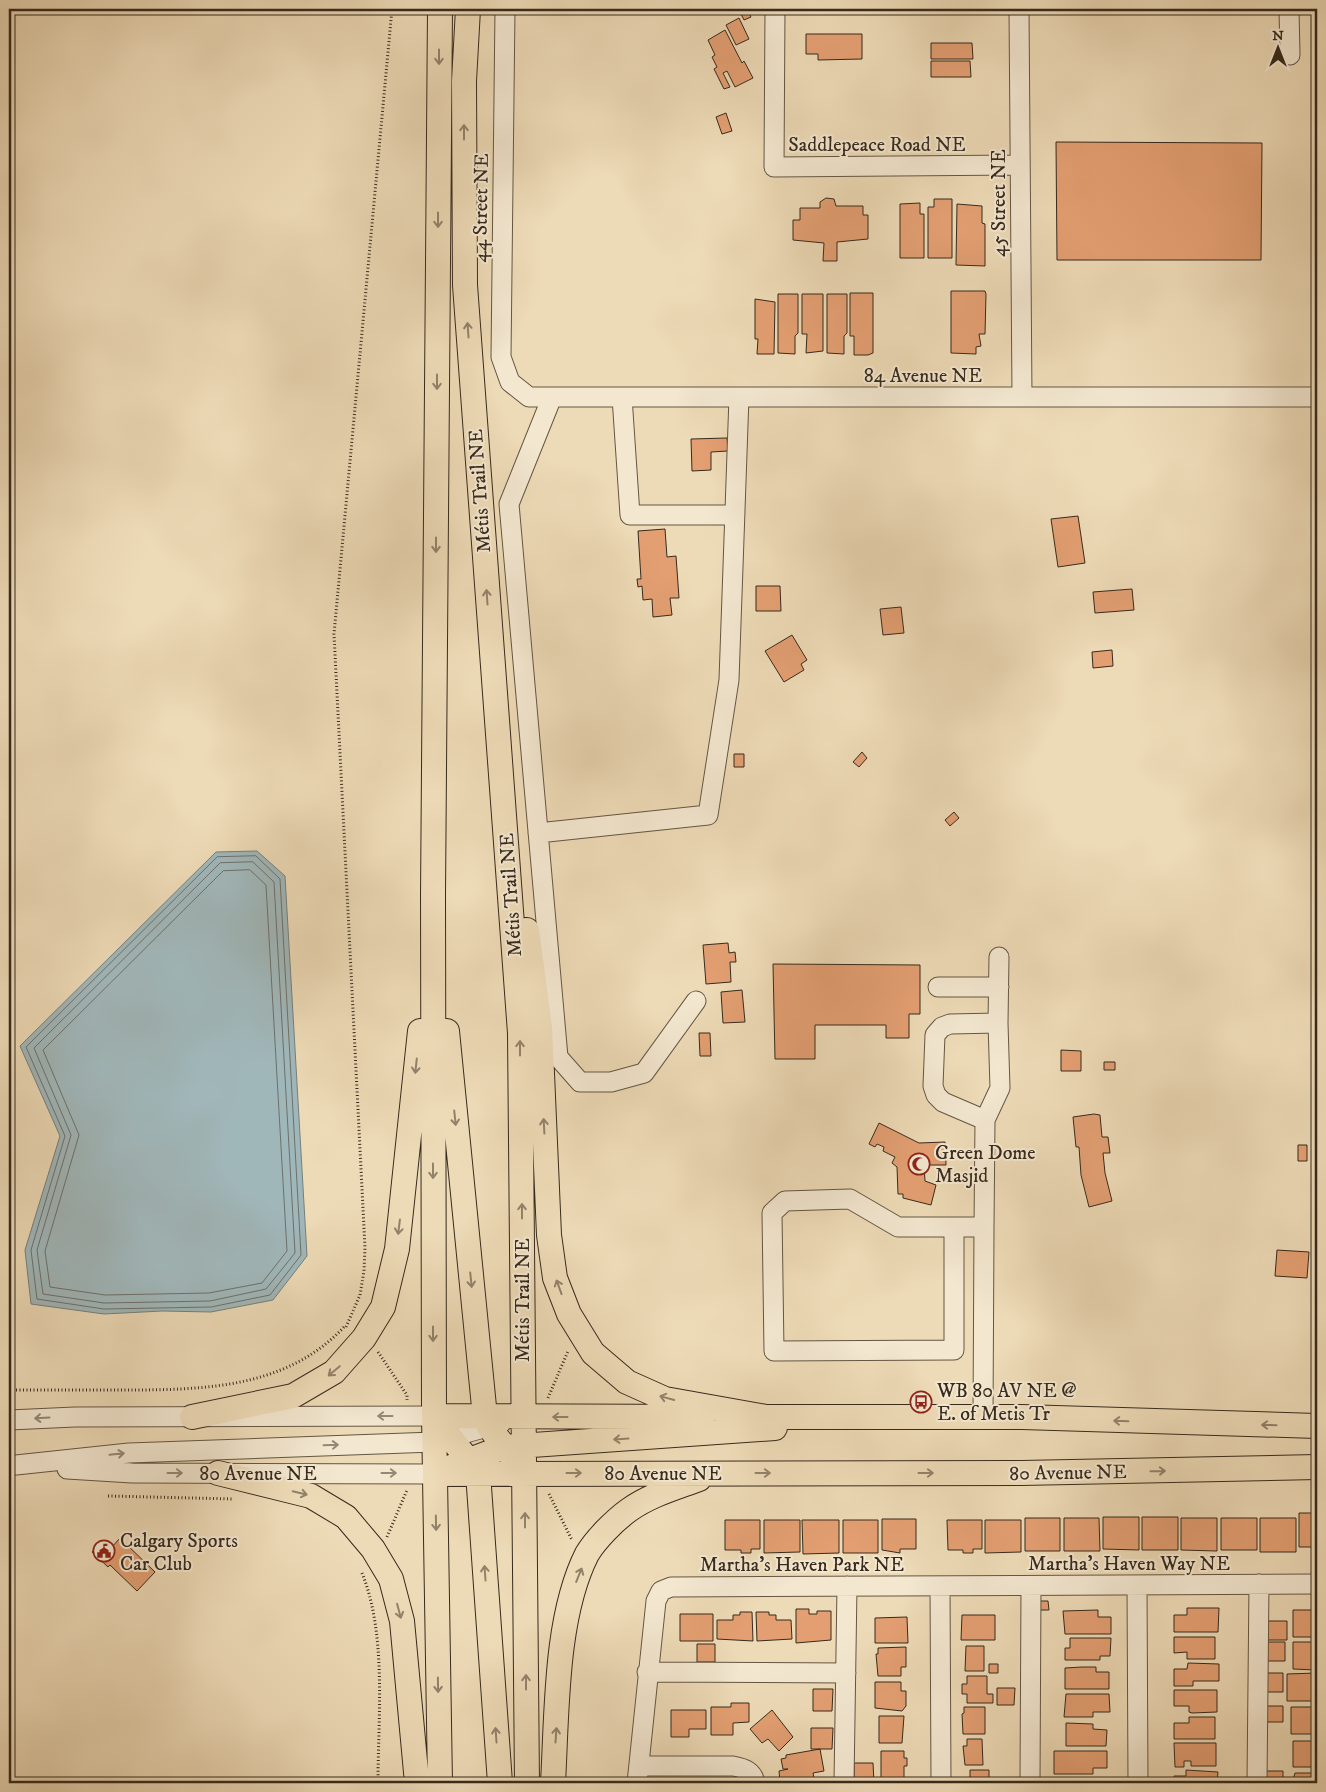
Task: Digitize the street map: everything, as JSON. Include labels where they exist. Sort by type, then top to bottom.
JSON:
[{"type":"main road","name":"Métis Trail NE","points":[[434,1416],[433,895],[440,9]]},
{"type":"main road","name":"Métis Trail NE","points":[[468,9],[464,81],[465,284],[520,1033],[523,1417],[514,1446]]},
{"type":"main road","points":[[491,645],[540,1027],[549,1235],[555,1278],[569,1314],[594,1353],[627,1382],[665,1399],[766,1417]]},
{"type":"main road","points":[[192,1417],[293,1396],[334,1372],[364,1338],[382,1307],[397,1249],[433,895]]},
{"type":"main road","points":[[433,895],[487,1422],[514,1446],[525,1474],[527,1783]]},
{"type":"main road","points":[[440,1783],[435,1474],[442,1440],[434,1416],[487,1422],[523,1417],[931,1417],[1317,1426]]},
{"type":"main road","points":[[473,1466],[514,1446],[931,1417]]},
{"type":"main road","points":[[442,1440],[473,1466],[500,1783]]},
{"type":"main road","name":"80 Avenue NE","points":[[435,1474],[473,1466],[525,1474],[1021,1474],[1317,1467]]},
{"type":"main road","points":[[218,1473],[311,1496],[346,1517],[373,1549],[391,1579],[402,1622],[417,1783]]},
{"type":"main road","points":[[552,1783],[560,1667],[570,1597],[588,1553],[600,1537],[629,1510],[660,1493],[715,1473]]},
{"type":"street","name":"44 Street NE","points":[[505,9],[501,357],[510,382],[529,397]]},
{"type":"street","name":"Saddlepeace Road NE","points":[[775,9],[774,167],[1020,165]]},
{"type":"street","name":"45 Street NE","points":[[1019,9],[1022,397]]},
{"type":"street","points":[[1289,9],[1290,55]]},
{"type":"street","name":"84 Avenue NE","points":[[529,397],[1317,397]]},
{"type":"street","points":[[552,397],[509,504],[558,1057],[580,1082],[611,1082],[644,1073],[696,1001]]},
{"type":"street","points":[[622,397],[630,515],[735,515]]},
{"type":"street","points":[[538,833],[708,815],[729,680],[739,397]]},
{"type":"street","points":[[983,1418],[985,1120],[1000,1088],[998,1023],[999,957]]},
{"type":"street","points":[[938,987],[999,987]]},
{"type":"street","points":[[985,1120],[943,1102],[936,1095],[933,1086],[935,1036],[942,1027],[950,1024],[998,1023]]},
{"type":"street","points":[[954,1227],[954,1350],[774,1351],[772,1213],[785,1201],[850,1200],[898,1227],[954,1227],[984,1227]]},
{"type":"street","points":[[9,1420],[75,1417],[434,1416]]},
{"type":"street","points":[[12,1465],[129,1453],[442,1440],[487,1422]]},
{"type":"street","name":"80 Avenue NE","points":[[12,1465],[132,1473],[435,1474]]},
{"type":"street","points":[[1257,1783],[1259,1584]]},
{"type":"street","name":"Martha's Haven Way NE","points":[[940,1586],[1317,1584]]},
{"type":"street","points":[[1137,1585],[1138,1783]]},
{"type":"street","points":[[844,1783],[847,1586]]},
{"type":"street","points":[[940,1586],[941,1783]]},
{"type":"street","name":"Martha's Haven Park NE","points":[[638,1775],[647,1672],[656,1601],[661,1591],[671,1587],[940,1586]]},
{"type":"street","points":[[1030,1586],[1030,1783]]},
{"type":"street","points":[[647,1672],[846,1673]]},
{"type":"street","points":[[638,1775],[733,1766],[746,1769],[755,1780],[755,1783]]},
{"type":"path","points":[[9,1390],[186,1390],[251,1381],[285,1370],[312,1356],[330,1342],[345,1327],[360,1294],[365,1248],[334,634],[392,9]]},
{"type":"path","points":[[345,1327],[350,1330]]},
{"type":"path","points":[[548,1404],[548,1395],[570,1348]]},
{"type":"path","points":[[377,1351],[407,1395],[407,1404]]},
{"type":"path","points":[[385,1541],[407,1491],[407,1482]]},
{"type":"path","points":[[548,1492],[576,1548]]},
{"type":"path","points":[[108,1496],[244,1500]]},
{"type":"path","points":[[358,1566],[369,1591],[376,1619],[378,1783]]},
{"type":"green space","points":[[723,1781],[728,1783],[663,1783],[666,1782]]},
{"type":"water","points":[[257,851],[285,876],[307,1256],[273,1300],[211,1312],[162,1311],[104,1314],[31,1304],[25,1250],[60,1136],[20,1046],[216,852]]},
{"type":"building","points":[[747,9],[751,17],[744,20],[739,10]]},
{"type":"building","points":[[739,18],[749,39],[736,45],[726,25]]},
{"type":"building","points":[[725,30],[742,63],[744,61],[753,78],[735,87],[727,71],[723,73],[730,87],[724,89],[714,69],[717,67],[712,57],[715,55],[708,40]]},
{"type":"building","points":[[806,34],[862,34],[862,59],[818,60],[818,54],[806,54]]},
{"type":"building","points":[[931,43],[972,43],[973,59],[931,59]]},
{"type":"building","points":[[931,61],[970,61],[971,77],[931,77]]},
{"type":"building","points":[[726,113],[732,131],[722,134],[716,117]]},
{"type":"building","points":[[1056,142],[1262,143],[1261,260],[1057,260]]},
{"type":"building","points":[[826,198],[834,199],[836,206],[863,206],[863,215],[868,215],[868,239],[837,242],[837,261],[823,261],[824,243],[793,240],[793,220],[800,220],[800,208],[820,208],[820,202]]},
{"type":"building","points":[[934,199],[952,199],[952,258],[928,258],[928,207],[934,207]]},
{"type":"building","points":[[920,203],[920,214],[924,214],[924,258],[900,258],[900,204]]},
{"type":"building","points":[[957,204],[982,206],[982,223],[985,224],[985,266],[956,265]]},
{"type":"building","points":[[951,291],[985,291],[985,334],[979,334],[981,346],[976,347],[976,354],[951,353]]},
{"type":"building","points":[[850,293],[873,293],[873,353],[868,355],[854,355],[854,336],[850,336]]},
{"type":"building","points":[[778,294],[798,294],[798,333],[795,336],[795,354],[778,353]]},
{"type":"building","points":[[802,294],[823,294],[823,351],[806,353],[807,334],[802,334]]},
{"type":"building","points":[[827,294],[847,294],[847,333],[844,336],[844,354],[827,353]]},
{"type":"building","points":[[755,299],[775,302],[774,354],[757,354],[758,339],[755,339]]},
{"type":"building","points":[[727,438],[728,451],[711,452],[711,470],[692,471],[691,439]]},
{"type":"building","points":[[1078,516],[1085,563],[1058,567],[1051,519]]},
{"type":"building","points":[[665,529],[667,557],[676,556],[679,598],[670,598],[672,615],[653,617],[652,599],[643,600],[642,586],[638,587],[637,579],[641,579],[638,531]]},
{"type":"building","points":[[756,586],[780,586],[781,611],[756,611]]},
{"type":"building","points":[[1132,589],[1134,610],[1095,613],[1093,592]]},
{"type":"building","points":[[901,607],[904,633],[883,635],[880,609]]},
{"type":"building","points":[[792,635],[807,660],[801,664],[804,670],[784,682],[765,651]]},
{"type":"building","points":[[1112,650],[1113,666],[1093,668],[1092,652]]},
{"type":"building","points":[[862,752],[867,758],[859,767],[853,762]]},
{"type":"building","points":[[734,754],[744,754],[744,767],[734,767]]},
{"type":"building","points":[[954,812],[959,818],[950,826],[945,820]]},
{"type":"building","points":[[728,943],[729,953],[735,952],[736,962],[730,962],[731,982],[706,984],[703,945]]},
{"type":"building","points":[[773,964],[920,965],[920,1014],[909,1014],[909,1038],[886,1038],[886,1025],[815,1025],[815,1059],[775,1059]]},
{"type":"building","points":[[742,990],[745,1022],[723,1023],[721,992]]},
{"type":"building","points":[[699,1033],[710,1033],[711,1056],[700,1056]]},
{"type":"building","points":[[1061,1050],[1081,1051],[1081,1071],[1061,1071]]},
{"type":"building","points":[[1104,1062],[1115,1062],[1115,1070],[1104,1070]]},
{"type":"building","points":[[1100,1115],[1102,1137],[1108,1137],[1110,1153],[1103,1153],[1105,1173],[1112,1201],[1089,1207],[1081,1175],[1079,1147],[1076,1147],[1073,1117]]},
{"type":"building","name":"Green Dome Masjid","points":[[879,1123],[919,1143],[945,1142],[946,1165],[924,1165],[925,1181],[936,1185],[931,1205],[903,1198],[903,1194],[898,1194],[897,1167],[892,1163],[895,1157],[883,1151],[884,1147],[877,1144],[875,1147],[869,1144]]},
{"type":"building","points":[[1298,1145],[1307,1145],[1307,1161],[1298,1161]]},
{"type":"building","points":[[1277,1250],[1309,1252],[1307,1278],[1275,1276]]},
{"type":"building","points":[[1299,1513],[1317,1513],[1317,1547],[1299,1547]]},
{"type":"building","points":[[1103,1517],[1139,1517],[1139,1550],[1103,1549]]},
{"type":"building","points":[[1142,1517],[1178,1517],[1178,1550],[1142,1550]]},
{"type":"building","points":[[1025,1518],[1060,1518],[1060,1551],[1025,1551]]},
{"type":"building","points":[[1064,1518],[1099,1518],[1100,1551],[1064,1551]]},
{"type":"building","points":[[1181,1518],[1217,1518],[1217,1551],[1181,1550]]},
{"type":"building","points":[[1221,1518],[1257,1518],[1257,1550],[1221,1550]]},
{"type":"building","points":[[1260,1518],[1296,1518],[1296,1552],[1260,1552]]},
{"type":"building","points":[[882,1519],[916,1519],[916,1549],[900,1549],[900,1553],[882,1550]]},
{"type":"building","points":[[725,1520],[760,1520],[760,1549],[751,1549],[751,1553],[741,1553],[741,1550],[725,1550]]},
{"type":"building","points":[[764,1520],[800,1520],[800,1552],[764,1553]]},
{"type":"building","points":[[802,1520],[839,1520],[839,1553],[803,1554]]},
{"type":"building","points":[[843,1520],[878,1520],[878,1553],[843,1553]]},
{"type":"building","points":[[947,1520],[982,1520],[982,1549],[973,1549],[973,1553],[963,1553],[963,1550],[948,1550]]},
{"type":"building","points":[[985,1520],[1021,1520],[1021,1552],[985,1553]]},
{"type":"building","points":[[120,1538],[155,1572],[137,1591],[110,1565],[108,1567],[92,1552],[103,1540],[111,1548]]},
{"type":"building","points":[[1038,1601],[1048,1601],[1049,1610],[1038,1610]]},
{"type":"building","points":[[1187,1608],[1219,1608],[1218,1632],[1174,1632],[1174,1615],[1187,1615]]},
{"type":"building","points":[[796,1609],[809,1609],[809,1614],[817,1614],[817,1611],[831,1611],[831,1640],[796,1643]]},
{"type":"building","points":[[1098,1610],[1098,1617],[1111,1617],[1111,1634],[1065,1634],[1063,1611]]},
{"type":"building","points":[[1293,1610],[1316,1610],[1316,1637],[1293,1637]]},
{"type":"building","points":[[740,1612],[752,1612],[753,1641],[717,1639],[717,1620],[733,1620],[733,1615],[740,1615]]},
{"type":"building","points":[[756,1612],[769,1612],[769,1615],[776,1615],[776,1620],[791,1620],[792,1639],[757,1641]]},
{"type":"building","points":[[680,1614],[713,1614],[713,1641],[680,1641]]},
{"type":"building","points":[[962,1615],[995,1615],[995,1640],[961,1640]]},
{"type":"building","points":[[907,1617],[908,1643],[875,1643],[875,1618]]},
{"type":"building","points":[[1266,1621],[1287,1621],[1287,1640],[1266,1640]]},
{"type":"building","points":[[1174,1637],[1215,1637],[1215,1659],[1187,1659],[1187,1652],[1174,1653]]},
{"type":"building","points":[[1070,1638],[1111,1638],[1110,1656],[1100,1656],[1100,1660],[1065,1660],[1065,1648],[1070,1648]]},
{"type":"building","points":[[1267,1642],[1285,1642],[1285,1661],[1267,1661]]},
{"type":"building","points":[[1293,1642],[1317,1642],[1316,1670],[1293,1669]]},
{"type":"building","points":[[697,1644],[715,1644],[715,1662],[697,1662]]},
{"type":"building","points":[[966,1646],[984,1646],[984,1671],[965,1671]]},
{"type":"building","points":[[906,1647],[906,1667],[901,1667],[901,1676],[878,1676],[876,1654],[878,1654],[878,1648]]},
{"type":"building","points":[[1188,1663],[1219,1664],[1219,1681],[1193,1681],[1193,1686],[1174,1686],[1174,1669],[1187,1669]]},
{"type":"building","points":[[989,1664],[998,1664],[998,1673],[989,1673]]},
{"type":"building","points":[[1096,1667],[1096,1672],[1109,1672],[1109,1689],[1065,1689],[1065,1668]]},
{"type":"building","points":[[1266,1673],[1283,1673],[1283,1692],[1266,1692]]},
{"type":"building","points":[[1316,1673],[1316,1696],[1312,1696],[1312,1701],[1287,1701],[1287,1674]]},
{"type":"building","points":[[967,1676],[987,1676],[987,1694],[993,1694],[993,1703],[967,1703],[967,1694],[962,1694],[962,1684],[967,1684]]},
{"type":"building","points":[[875,1682],[901,1682],[901,1691],[906,1691],[906,1706],[902,1711],[875,1708]]},
{"type":"building","points":[[997,1688],[1015,1688],[1014,1705],[997,1705]]},
{"type":"building","points":[[813,1689],[833,1689],[832,1711],[813,1711]]},
{"type":"building","points":[[1174,1690],[1217,1690],[1217,1712],[1192,1713],[1189,1712],[1189,1706],[1174,1706]]},
{"type":"building","points":[[1066,1694],[1109,1694],[1110,1712],[1093,1712],[1093,1717],[1064,1717]]},
{"type":"building","points":[[731,1703],[749,1703],[749,1722],[733,1723],[733,1735],[711,1735],[711,1707],[731,1707]]},
{"type":"building","points":[[1265,1706],[1283,1706],[1283,1722],[1266,1722]]},
{"type":"building","points":[[964,1707],[985,1707],[985,1734],[963,1734],[962,1714],[964,1713]]},
{"type":"building","points":[[1291,1707],[1317,1707],[1316,1734],[1291,1734]]},
{"type":"building","points":[[671,1710],[706,1710],[706,1729],[689,1729],[689,1737],[671,1737]]},
{"type":"building","points":[[772,1710],[793,1737],[779,1751],[768,1739],[762,1743],[750,1729]]},
{"type":"building","points":[[879,1716],[904,1716],[902,1743],[879,1743]]},
{"type":"building","points":[[1189,1717],[1215,1717],[1215,1739],[1174,1739],[1174,1723],[1189,1723]]},
{"type":"building","points":[[1066,1723],[1093,1724],[1093,1729],[1107,1730],[1106,1746],[1066,1746]]},
{"type":"building","points":[[811,1728],[833,1728],[832,1749],[811,1749]]},
{"type":"building","points":[[967,1739],[982,1739],[983,1765],[965,1765],[963,1746],[967,1746]]},
{"type":"building","points":[[1293,1741],[1316,1741],[1316,1767],[1293,1767]]},
{"type":"building","points":[[1174,1743],[1216,1743],[1216,1766],[1191,1766],[1191,1761],[1184,1761],[1184,1767],[1175,1767]]},
{"type":"building","points":[[820,1749],[824,1771],[813,1773],[815,1783],[780,1782],[779,1771],[788,1769],[783,1769],[781,1759],[786,1758],[786,1755]]},
{"type":"building","points":[[881,1751],[904,1751],[904,1758],[907,1758],[907,1766],[904,1766],[904,1780],[881,1781]]},
{"type":"building","points":[[1054,1751],[1107,1751],[1107,1768],[1093,1768],[1093,1774],[1054,1774]]},
{"type":"building","points":[[854,1763],[873,1763],[874,1782],[854,1782]]},
{"type":"building","points":[[970,1770],[989,1770],[989,1783],[964,1783],[964,1779],[970,1779]]},
{"type":"building","points":[[1186,1770],[1218,1772],[1217,1783],[1174,1783],[1174,1776],[1186,1776]]},
{"type":"building","points":[[1266,1771],[1283,1771],[1283,1783],[1266,1783]]},
{"type":"building","points":[[1295,1773],[1317,1773],[1317,1783],[1292,1783]]},
{"type":"building","points":[[1015,1780],[1015,1783],[997,1783],[997,1781]]},
{"type":"building","points":[[1097,1781],[1097,1783],[1065,1783]]},
{"type":"place","name":"Green Dome Masjid","points":[[919,1164]]},
{"type":"place","name":"WB 80 AV NE @ E. of Metis Tr","points":[[921,1402]]},
{"type":"place","name":"Calgary Sports Car Club","points":[[104,1551]]}]
